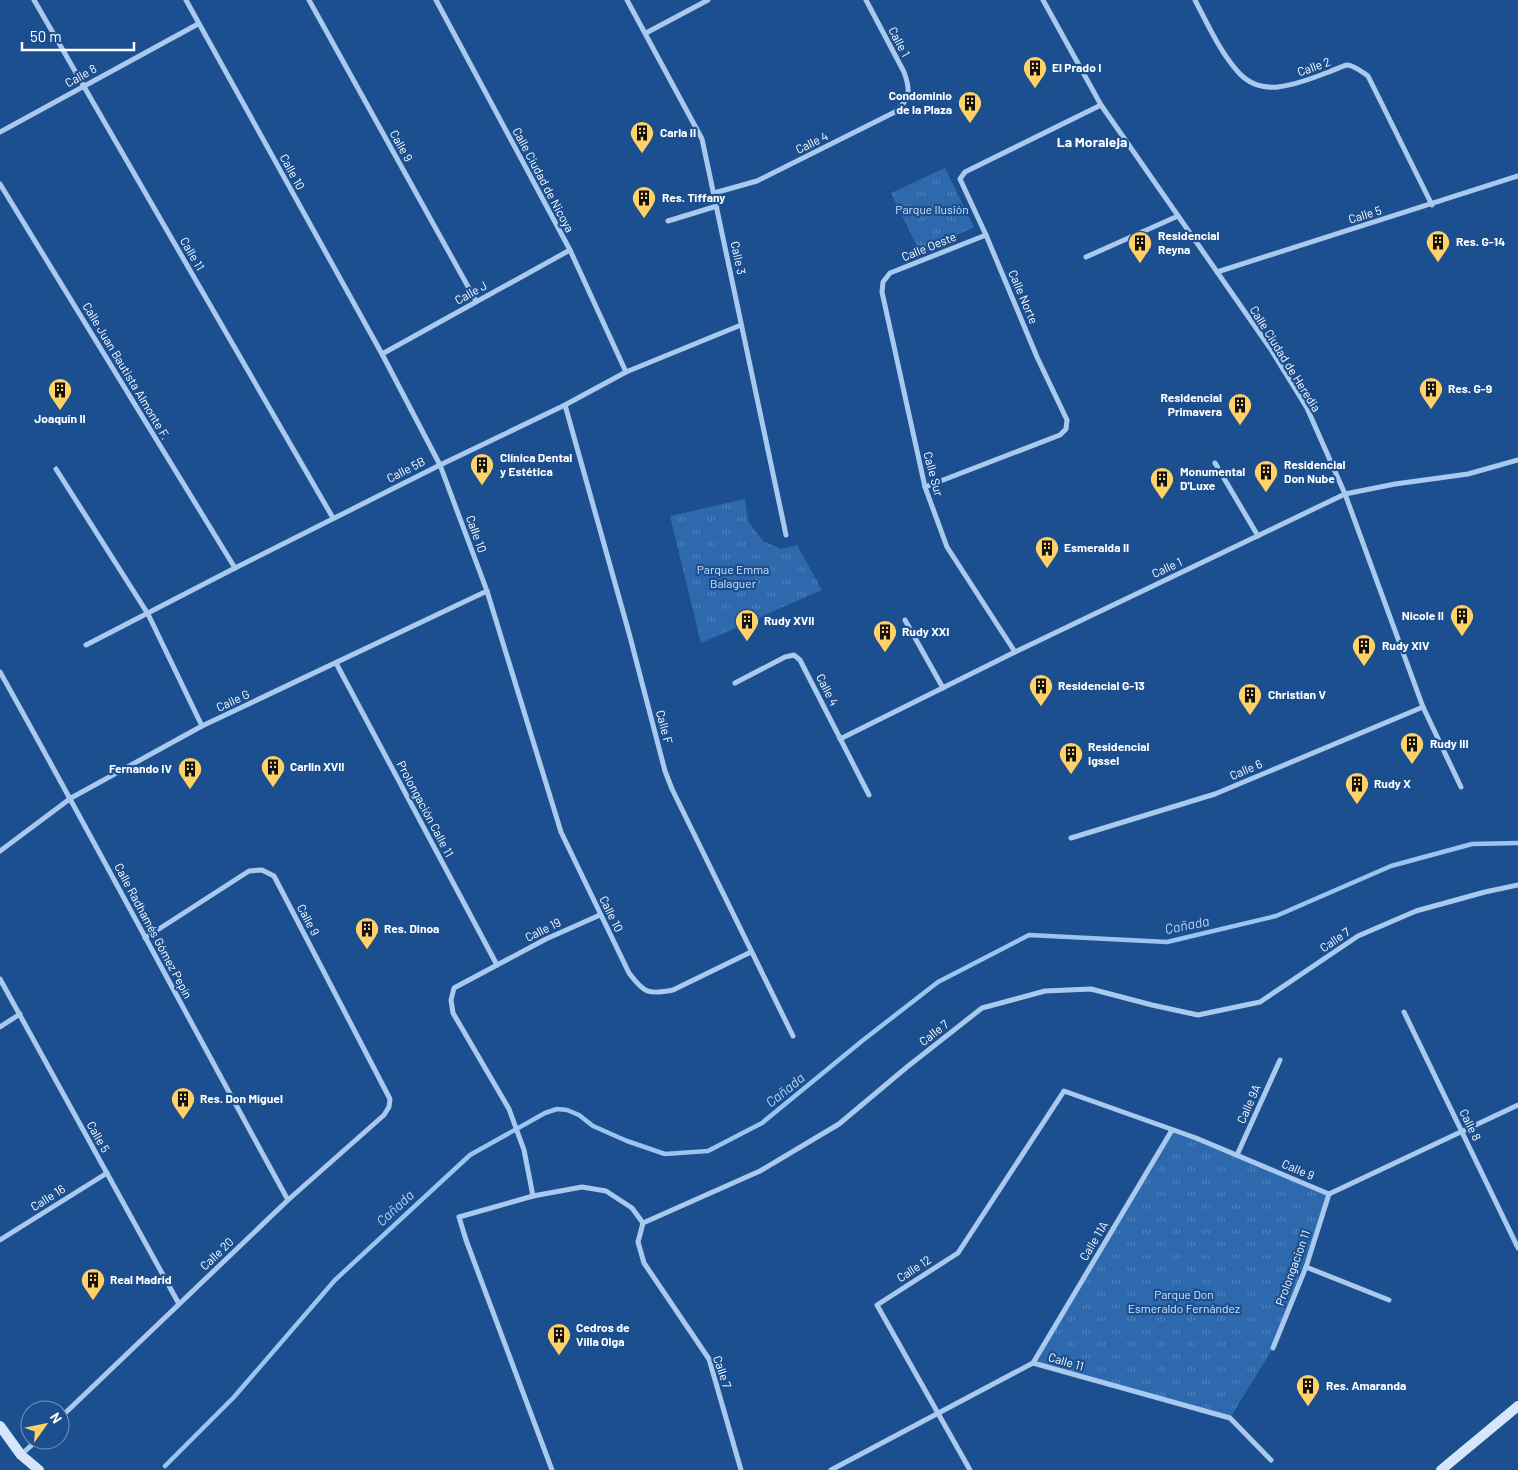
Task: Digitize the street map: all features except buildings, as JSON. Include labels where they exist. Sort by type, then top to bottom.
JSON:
[{"type":"main road","points":[[1443,1470],[1518,1406]]},
{"type":"main road","points":[[0,1426],[21,1455],[39,1470]]},
{"type":"street","name":"Calle 11","points":[[34,0],[333,518]]},
{"type":"street","name":"Calle 10","points":[[186,0],[382,354],[440,464],[486,591],[561,832],[628,973],[648,993],[660,993],[673,990],[752,952]]},
{"type":"street","name":"Calle 9","points":[[310,0],[476,301]]},
{"type":"street","name":"Calle Ciudad de Nicoya","points":[[436,0],[570,250],[626,372]]},
{"type":"street","name":"Calle 3","points":[[627,0],[701,134],[786,535]]},
{"type":"street","points":[[646,34],[708,0]]},
{"type":"street","name":"Calle 1","points":[[866,0],[904,72],[908,83],[909,95]]},
{"type":"street","name":"Calle Ciudad de Heredia","points":[[1043,0],[1101,105],[1270,348],[1307,408],[1345,494],[1423,707],[1461,787]]},
{"type":"street","name":"Calle 2","points":[[1195,0],[1217,42],[1239,74],[1248,80],[1264,87],[1290,86],[1348,65],[1368,76],[1432,205]]},
{"type":"street","name":"Calle 8","points":[[0,132],[198,24]]},
{"type":"street","name":"Calle 4","points":[[714,193],[757,181],[895,112],[904,104],[909,95]]},
{"type":"street","name":"Calle Norte","points":[[925,487],[1060,435],[1066,429],[1067,420],[960,179],[965,172],[1101,105]]},
{"type":"street","name":"Calle 5","points":[[1217,272],[1518,176]]},
{"type":"street","name":"Calle Juan Bautista Almonte F.","points":[[0,184],[235,568]]},
{"type":"street","points":[[668,221],[717,206]]},
{"type":"street","points":[[1086,257],[1178,216]]},
{"type":"street","name":"Calle Oeste","points":[[883,282],[890,273],[986,235]]},
{"type":"street","name":"Calle J","points":[[382,354],[570,250]]},
{"type":"street","name":"Calle Sur","points":[[883,282],[882,292],[925,487],[947,547],[1015,652]]},
{"type":"street","name":"Calle 5B","points":[[86,645],[440,464],[565,405],[626,372],[741,325]]},
{"type":"street","name":"Calle F","points":[[565,405],[665,771],[672,789],[793,1036]]},
{"type":"street","name":"Calle 1","points":[[840,739],[1015,652],[1345,494],[1395,484],[1468,474],[1518,460]]},
{"type":"street","points":[[1215,463],[1258,536]]},
{"type":"street","points":[[56,469],[148,614],[202,726]]},
{"type":"street","name":"Calle G","points":[[0,851],[71,798],[202,726],[486,591]]},
{"type":"street","points":[[905,620],[943,688]]},
{"type":"street","name":"Calle 4","points":[[734,683],[785,657],[794,655],[800,660],[869,795]]},
{"type":"street","name":"Prolongación Calle 11","points":[[336,663],[497,965]]},
{"type":"street","name":"Calle Radhamés Gómez Pepín","points":[[0,672],[71,798],[288,1200]]},
{"type":"street","name":"Calle 6","points":[[1071,838],[1215,794],[1423,707]]},
{"type":"street","name":"Calle 9","points":[[145,938],[249,871],[262,870],[274,876],[390,1099],[389,1107]]},
{"type":"street","name":"Calle 7","points":[[741,1470],[709,1359],[644,1263],[638,1242],[642,1223],[760,1170],[839,1124],[982,1008],[1045,991],[1090,989],[1152,1006],[1198,1015],[1260,1002],[1358,936],[1416,911],[1484,892],[1518,885]]},
{"type":"street","name":"Calle 19","points":[[533,1196],[524,1150],[509,1109],[452,1013],[451,1000],[454,988],[546,938],[600,915]]},
{"type":"street","name":"Calle 5","points":[[0,979],[179,1304]]},
{"type":"street","name":"Calle 8","points":[[1404,1012],[1518,1248]]},
{"type":"street","points":[[0,1027],[20,1014]]},
{"type":"street","name":"Calle 9A","points":[[1237,1155],[1280,1060]]},
{"type":"street","name":"Calle 9","points":[[1064,1091],[1237,1155],[1329,1194]]},
{"type":"street","name":"Calle 12","points":[[970,1470],[877,1304],[958,1253],[1064,1091]]},
{"type":"street","points":[[1329,1194],[1518,1105]]},
{"type":"street","name":"Calle 20","points":[[70,1408],[288,1200],[384,1115],[389,1107]]},
{"type":"street","name":"Calle 11A","points":[[1033,1362],[1172,1130]]},
{"type":"street","name":"Calle 16","points":[[0,1240],[107,1173]]},
{"type":"street","points":[[552,1470],[459,1217],[533,1196],[582,1188],[606,1191],[632,1208],[642,1223]]},
{"type":"street","name":"Prolongacion 11","points":[[1273,1348],[1306,1267],[1329,1194]]},
{"type":"street","points":[[1306,1267],[1389,1300]]},
{"type":"street","name":"Calle 11","points":[[831,1470],[1033,1362],[1230,1418],[1271,1460]]},
{"type":"street","points":[[21,1455],[26,1450]]},
{"type":"green space","name":"Parque Ilusión","points":[[945,168],[974,227],[920,253],[891,193]]},
{"type":"green space","name":"Parque Emma Balaguer","points":[[745,499],[748,521],[763,541],[781,549],[797,545],[822,590],[701,643],[670,516]]},
{"type":"green space","name":"Parque Don Esmeraldo Fernández","points":[[1172,1130],[1329,1194],[1273,1348],[1230,1418],[1033,1363]]},
{"type":"waterway","name":"Cañada","points":[[165,1466],[234,1397],[335,1280],[470,1155],[545,1113],[557,1109],[567,1110],[579,1115],[593,1126],[627,1141],[665,1154],[708,1151],[762,1123],[938,982],[1029,935],[1167,942],[1276,916],[1391,866],[1472,844],[1518,843]]},
{"type":"place","name":"El Prado I","points":[[1035,89]]},
{"type":"place","name":"Condominio de la Plaza","points":[[970,124]]},
{"type":"place","name":"Carla II","points":[[642,154]]},
{"type":"place","name":"Res. Tiffany","points":[[644,219]]},
{"type":"place","name":"Res. G-14","points":[[1438,263]]},
{"type":"place","name":"Residencial Reyna","points":[[1140,264]]},
{"type":"place","name":"Res. G-9","points":[[1431,410]]},
{"type":"place","name":"Joaquín II","points":[[60,411]]},
{"type":"place","name":"Residencial Primavera","points":[[1240,426]]},
{"type":"place","name":"Clínica Dental y Estética","points":[[482,486]]},
{"type":"place","name":"Residencial Don Nube","points":[[1266,493]]},
{"type":"place","name":"Monumental D'Luxe","points":[[1162,500]]},
{"type":"place","name":"Esmeralda II","points":[[1047,569]]},
{"type":"place","name":"Nicole II","points":[[1462,637]]},
{"type":"place","name":"Rudy XVII","points":[[747,642]]},
{"type":"place","name":"Rudy XXI","points":[[885,653]]},
{"type":"place","name":"Rudy XIV","points":[[1364,667]]},
{"type":"place","name":"Residencial G-13","points":[[1041,707]]},
{"type":"place","name":"Christian V","points":[[1250,716]]},
{"type":"place","name":"Rudy III","points":[[1412,765]]},
{"type":"place","name":"Residencial Igssel","points":[[1071,775]]},
{"type":"place","name":"Carlin XVII","points":[[273,788]]},
{"type":"place","name":"Fernando IV","points":[[190,790]]},
{"type":"place","name":"Rudy X","points":[[1357,805]]},
{"type":"place","name":"Res. Dinoa","points":[[367,950]]},
{"type":"place","name":"Res. Don Miguel","points":[[183,1120]]},
{"type":"place","name":"Real Madrid","points":[[93,1301]]},
{"type":"place","name":"Cedros de Villa Olga","points":[[559,1356]]},
{"type":"place","name":"Res. Amaranda","points":[[1308,1407]]},
{"type":"district","name":"La Moraleja","points":[[1092,142]]}]
